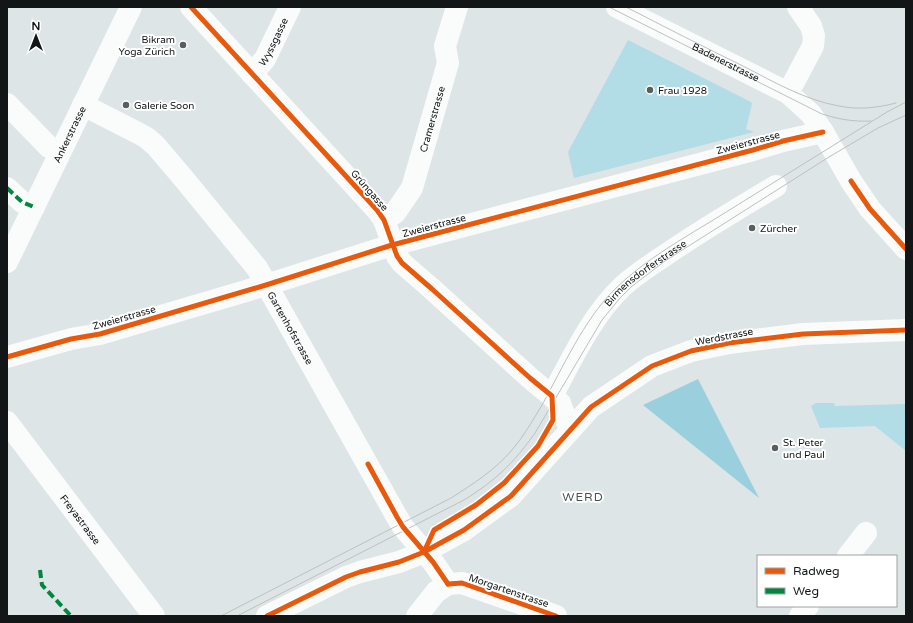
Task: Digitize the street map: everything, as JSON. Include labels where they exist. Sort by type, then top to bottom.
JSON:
[{"type":"street","name":"Ankerstrasse","points":[[7,262],[131,7]]},
{"type":"street","name":"Grüngasse","points":[[191,7],[384,220],[396,256],[402,263],[560,403],[570,430]]},
{"type":"street","name":"Wyssgasse","points":[[252,74],[264,59],[290,7]]},
{"type":"street","name":"Cramerstrasse","points":[[384,220],[395,213],[412,188],[448,63],[445,46],[456,7]]},
{"type":"street","name":"Badenerstrasse","points":[[617,7],[788,93],[811,114],[851,181],[870,209],[906,249]]},
{"type":"street","points":[[788,93],[813,46],[814,36],[811,26],[798,7]]},
{"type":"street","points":[[7,104],[49,147],[60,152]]},
{"type":"street","name":"Gartenhofstrasse","points":[[83,105],[138,132],[156,146],[256,268],[397,517],[424,552]]},
{"type":"street","name":"Zweierstrasse","points":[[7,357],[71,339],[100,334],[266,285],[392,245],[783,141],[823,132]]},
{"type":"street","name":"Birmensdorferstrasse","points":[[552,396],[584,335],[607,304],[623,286],[641,271],[678,246],[776,186]]},
{"type":"street","points":[[7,188],[22,202],[34,207]]},
{"type":"street","name":"Werdstrasse","points":[[570,430],[592,407],[638,375],[652,366],[691,351],[729,343],[803,334],[906,330]]},
{"type":"street","name":"Freyastrasse","points":[[7,422],[154,616]]},
{"type":"street","points":[[267,616],[346,577],[399,562],[424,552],[464,530],[511,496],[570,430]]},
{"type":"street","points":[[849,555],[866,533]]},
{"type":"street","points":[[418,616],[436,592],[448,584],[424,552]]},
{"type":"street","name":"Morgartenstrasse","points":[[448,584],[462,583],[556,616]]},
{"type":"street","points":[[800,616],[807,607]]},
{"type":"shaded area","points":[[628,40],[751,102],[752,104],[746,129],[754,132],[574,178],[568,152]]},
{"type":"shaded area","points":[[698,379],[759,498],[643,405]]},
{"type":"shaded area","points":[[816,403],[834,403],[835,406],[906,404],[906,451],[875,426],[820,428],[811,406]]},
{"type":"tram line","points":[[609,7],[822,114],[846,120],[871,121]]},
{"type":"tram line","points":[[626,7],[802,95],[826,103],[853,108],[875,107],[896,103]]},
{"type":"tram line","points":[[221,616],[451,498],[483,476],[512,450],[528,428],[593,315],[603,302],[626,279],[652,258],[680,240],[887,112],[906,102]]},
{"type":"tram line","points":[[237,616],[464,500],[485,486],[503,471],[527,444],[602,320],[631,287],[665,261],[829,157],[878,128],[906,115]]},
{"type":"marked path","points":[[7,188],[22,202],[34,207]]},
{"type":"marked path","points":[[40,570],[42,585],[71,616]]},
{"type":"cycle path","points":[[191,7],[377,210],[384,220],[397,256],[402,263],[552,396],[553,420],[538,446],[504,483],[476,505],[434,530],[424,552]]},
{"type":"cycle path","points":[[7,357],[71,339],[100,334],[266,285],[392,245],[783,141],[823,132]]},
{"type":"cycle path","points":[[851,181],[870,209],[906,249]]},
{"type":"cycle path","points":[[267,616],[346,577],[399,562],[424,552],[464,530],[511,496],[591,407],[652,366],[691,351],[729,343],[803,334],[906,330]]},
{"type":"cycle path","points":[[368,464],[403,527],[433,562],[448,584]]},
{"type":"cycle path","points":[[448,584],[462,583],[556,616]]},
{"type":"place","name":"Bikram Yoga Zürich","points":[[183,45]]},
{"type":"place","name":"Frau 1928","points":[[650,90]]},
{"type":"place","name":"Galerie Soon","points":[[126,105]]},
{"type":"place","name":"Zürcher","points":[[752,228]]},
{"type":"place","name":"St. Peter und Paul","points":[[775,448]]},
{"type":"district","name":"WERD","points":[[583,497]]}]
